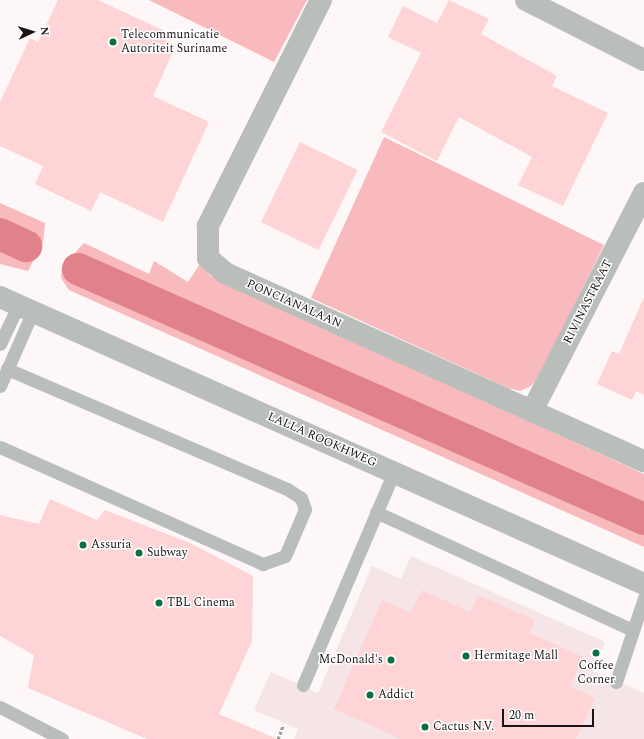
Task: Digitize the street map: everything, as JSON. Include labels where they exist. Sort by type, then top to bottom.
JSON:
[{"type":"street","name":"PONCIANALAAN","points":[[321,0],[208,226],[208,258],[225,273],[644,461]]},
{"type":"street","points":[[526,0],[644,60]]},
{"type":"street","name":"RIVINASTRAAT","points":[[532,411],[644,193]]},
{"type":"street","name":"LALLA ROOKHWEG","points":[[10,302],[644,584]]},
{"type":"lane","points":[[0,344],[10,302]]},
{"type":"lane","points":[[0,386],[7,369],[10,302]]},
{"type":"lane","points":[[0,447],[263,564],[285,556],[305,509],[301,498],[287,489],[7,369]]},
{"type":"lane","points":[[303,685],[394,472]]},
{"type":"lane","points":[[376,512],[632,630]]},
{"type":"lane","points":[[616,682],[632,630],[644,598]]},
{"type":"lane","points":[[0,707],[62,739]]},
{"type":"path","points":[[278,739],[284,725]]},
{"type":"shaded area","points":[[149,0],[307,0],[274,62]]},
{"type":"shaded area","points":[[384,137],[604,245],[541,374],[531,386],[520,391],[508,388],[311,298]]},
{"type":"shaded area","points":[[0,203],[45,223],[43,242],[28,271],[0,264]]},
{"type":"shaded area","points":[[84,243],[149,274],[154,261],[188,282],[200,264],[211,276],[644,474],[644,547],[69,290],[61,278],[62,267]]},
{"type":"shaded area","name":"Hermitage Mall","points":[[411,556],[605,642],[593,671],[644,693],[644,739],[294,739],[298,729],[254,710],[271,672],[318,693],[372,566],[401,579]]},
{"type":"building","points":[[58,0],[98,0],[167,32],[163,39],[176,45],[153,96],[209,122],[163,222],[100,192],[91,211],[35,184],[43,166],[0,146],[0,102],[30,38],[38,42]]},
{"type":"building","points":[[449,0],[489,19],[481,34],[557,76],[552,86],[608,113],[563,206],[518,185],[532,157],[459,117],[437,161],[381,132],[421,53],[388,37],[403,6],[437,23]]},
{"type":"building","points":[[300,142],[358,170],[319,250],[261,222]]},
{"type":"building","points":[[644,297],[644,395],[636,391],[632,400],[597,384],[612,351],[619,354]]},
{"type":"building","points":[[50,499],[97,520],[105,510],[190,543],[253,576],[252,641],[219,714],[277,739],[147,739],[28,688],[34,655],[0,636],[0,515],[39,524]]},
{"type":"building","name":"Hermitage Mall","points":[[422,590],[470,612],[478,595],[535,620],[529,633],[583,657],[570,686],[595,698],[576,739],[401,739],[334,709],[382,600],[411,613]]},
{"type":"waterway","points":[[0,234],[26,246]]},
{"type":"waterway","points":[[78,269],[644,519]]},
{"type":"place","name":"Telecommunicatie Autoriteit Suriname","points":[[113,42]]},
{"type":"place","name":"Assuria","points":[[83,545]]},
{"type":"place","name":"Subway","points":[[139,553]]},
{"type":"place","name":"TBL Cinema","points":[[159,603]]},
{"type":"place","name":"Coffee Corner","points":[[596,653]]},
{"type":"place","name":"Hermitage Mall","points":[[466,656]]},
{"type":"place","name":"McDonald's","points":[[391,660]]},
{"type":"place","name":"Addict","points":[[370,695]]},
{"type":"place","name":"Cactus N.V.","points":[[425,727]]}]
